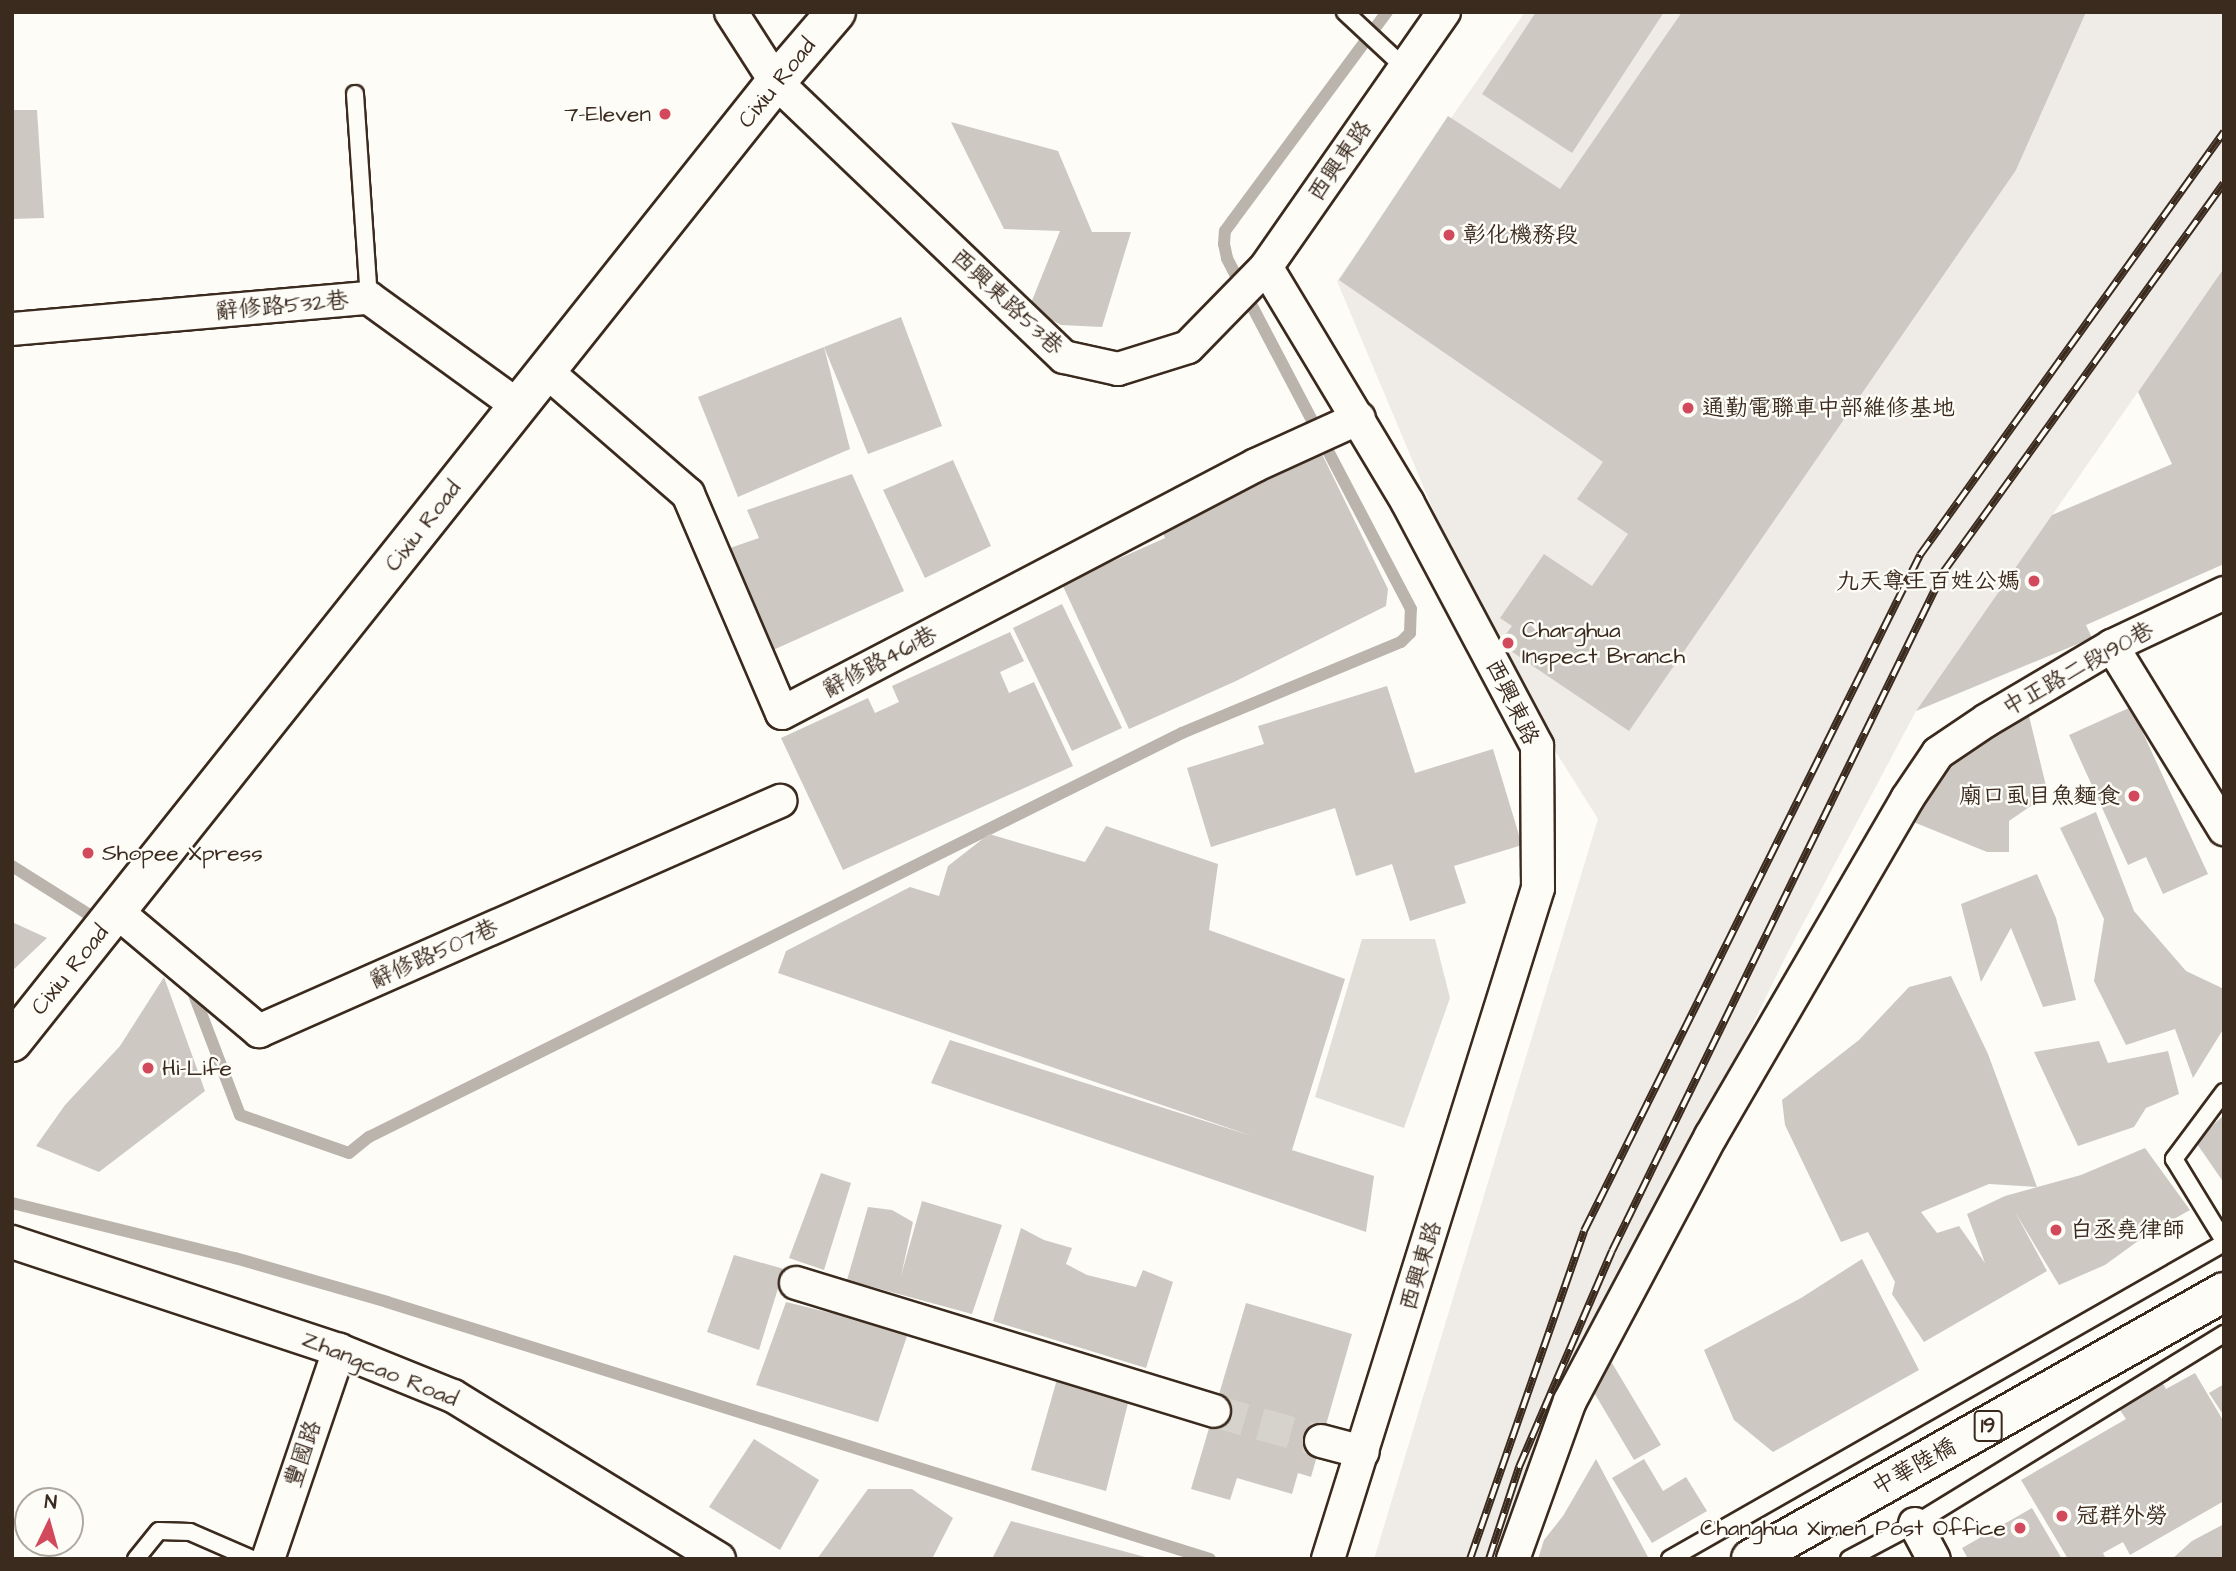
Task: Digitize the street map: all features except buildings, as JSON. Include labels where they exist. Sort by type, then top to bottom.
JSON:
[{"type":"street","name":"西興東路53巷","points":[[731,12],[776,82],[1064,357],[1118,369],[1188,347],[1266,267]]},
{"type":"street","name":"Cixiu Road","points":[[12,1042],[776,82],[836,12]]},
{"type":"street","name":"西興東路","points":[[1328,1559],[1538,888],[1537,746],[1359,418],[1266,267],[1444,12]]},
{"type":"street","name":"辭修路532巷","points":[[12,329],[369,298],[518,407]]},
{"type":"street","name":"辭修路461巷","points":[[546,371],[688,494],[782,713],[1256,466],[1359,418]]},
{"type":"street","name":"中正路二段190巷","points":[[1513,1559],[1570,1401],[1711,1136],[1907,799],[1938,753],[1987,720],[2112,646],[2224,593]]},
{"type":"street","points":[[2112,646],[2224,829]]},
{"type":"street","name":"辭修路507巷","points":[[109,920],[259,1031],[780,801]]},
{"type":"street","name":"Zhangcao Road","points":[[12,1242],[339,1350],[453,1396],[719,1559]]},
{"type":"street","points":[[796,1283],[1214,1411]]},
{"type":"street","name":"中華陸橋","points":[[1751,1559],[2224,1292]]},
{"type":"street","name":"豐國路","points":[[268,1559],[339,1350]]},
{"type":"street","points":[[1321,1441],[1363,1452]]},
{"type":"street","points":[[1916,1524],[1934,1559]]},
{"type":"lane","points":[[1345,12],[1405,68]]},
{"type":"lane","points":[[355,94],[369,298]]},
{"type":"lane","points":[[1670,1559],[2224,1242],[2174,1159],[2224,1093]]},
{"type":"lane","points":[[1849,1559],[1916,1524],[2224,1334]]},
{"type":"lane","points":[[136,1559],[159,1531],[190,1532],[252,1559]]},
{"type":"shaded area","points":[[1525,12],[2224,12],[2224,268],[1916,711],[1787,954],[1680,1173],[1519,1559],[1374,1559],[1598,819],[1493,652],[1337,281]]},
{"type":"shaded area","points":[[1362,939],[1435,939],[1450,998],[1404,1128],[1315,1097]]},
{"type":"waterway","points":[[190,984],[240,1115],[349,1153],[369,1137],[1182,733],[1401,642],[1410,633],[1411,609],[1227,258],[1224,244],[1225,231],[1387,12]]},
{"type":"waterway","points":[[12,866],[102,923]]},
{"type":"waterway","points":[[12,1203],[235,1258],[387,1302],[1210,1559]]},
{"type":"tunnel","points":[[1214,1411],[1321,1441]]},
{"type":"railway","points":[[1470,1559],[1584,1231],[1920,555],[2224,132]]},
{"type":"railway","points":[[1489,1559],[1519,1467],[1612,1251],[1944,571],[2224,183]]},
{"type":"place","name":"7-Eleven","points":[[665,114]]},
{"type":"place","name":"彰化機務段","points":[[1449,235]]},
{"type":"place","name":"通勤電聯車中部維修基地","points":[[1688,408]]},
{"type":"place","name":"九天尊王百姓公媽","points":[[2034,581]]},
{"type":"place","name":"Charghua Inspect Branch","points":[[1508,643]]},
{"type":"place","name":"廟口虱目魚麵食","points":[[2134,796]]},
{"type":"place","name":"Shopee Xpress","points":[[88,853]]},
{"type":"place","name":"Hi-Life","points":[[148,1068]]},
{"type":"place","name":"白丞堯律師","points":[[2056,1230]]},
{"type":"place","name":"冠群外勞","points":[[2062,1516]]},
{"type":"place","name":"Changhua Ximen Post Office","points":[[2020,1528]]}]
